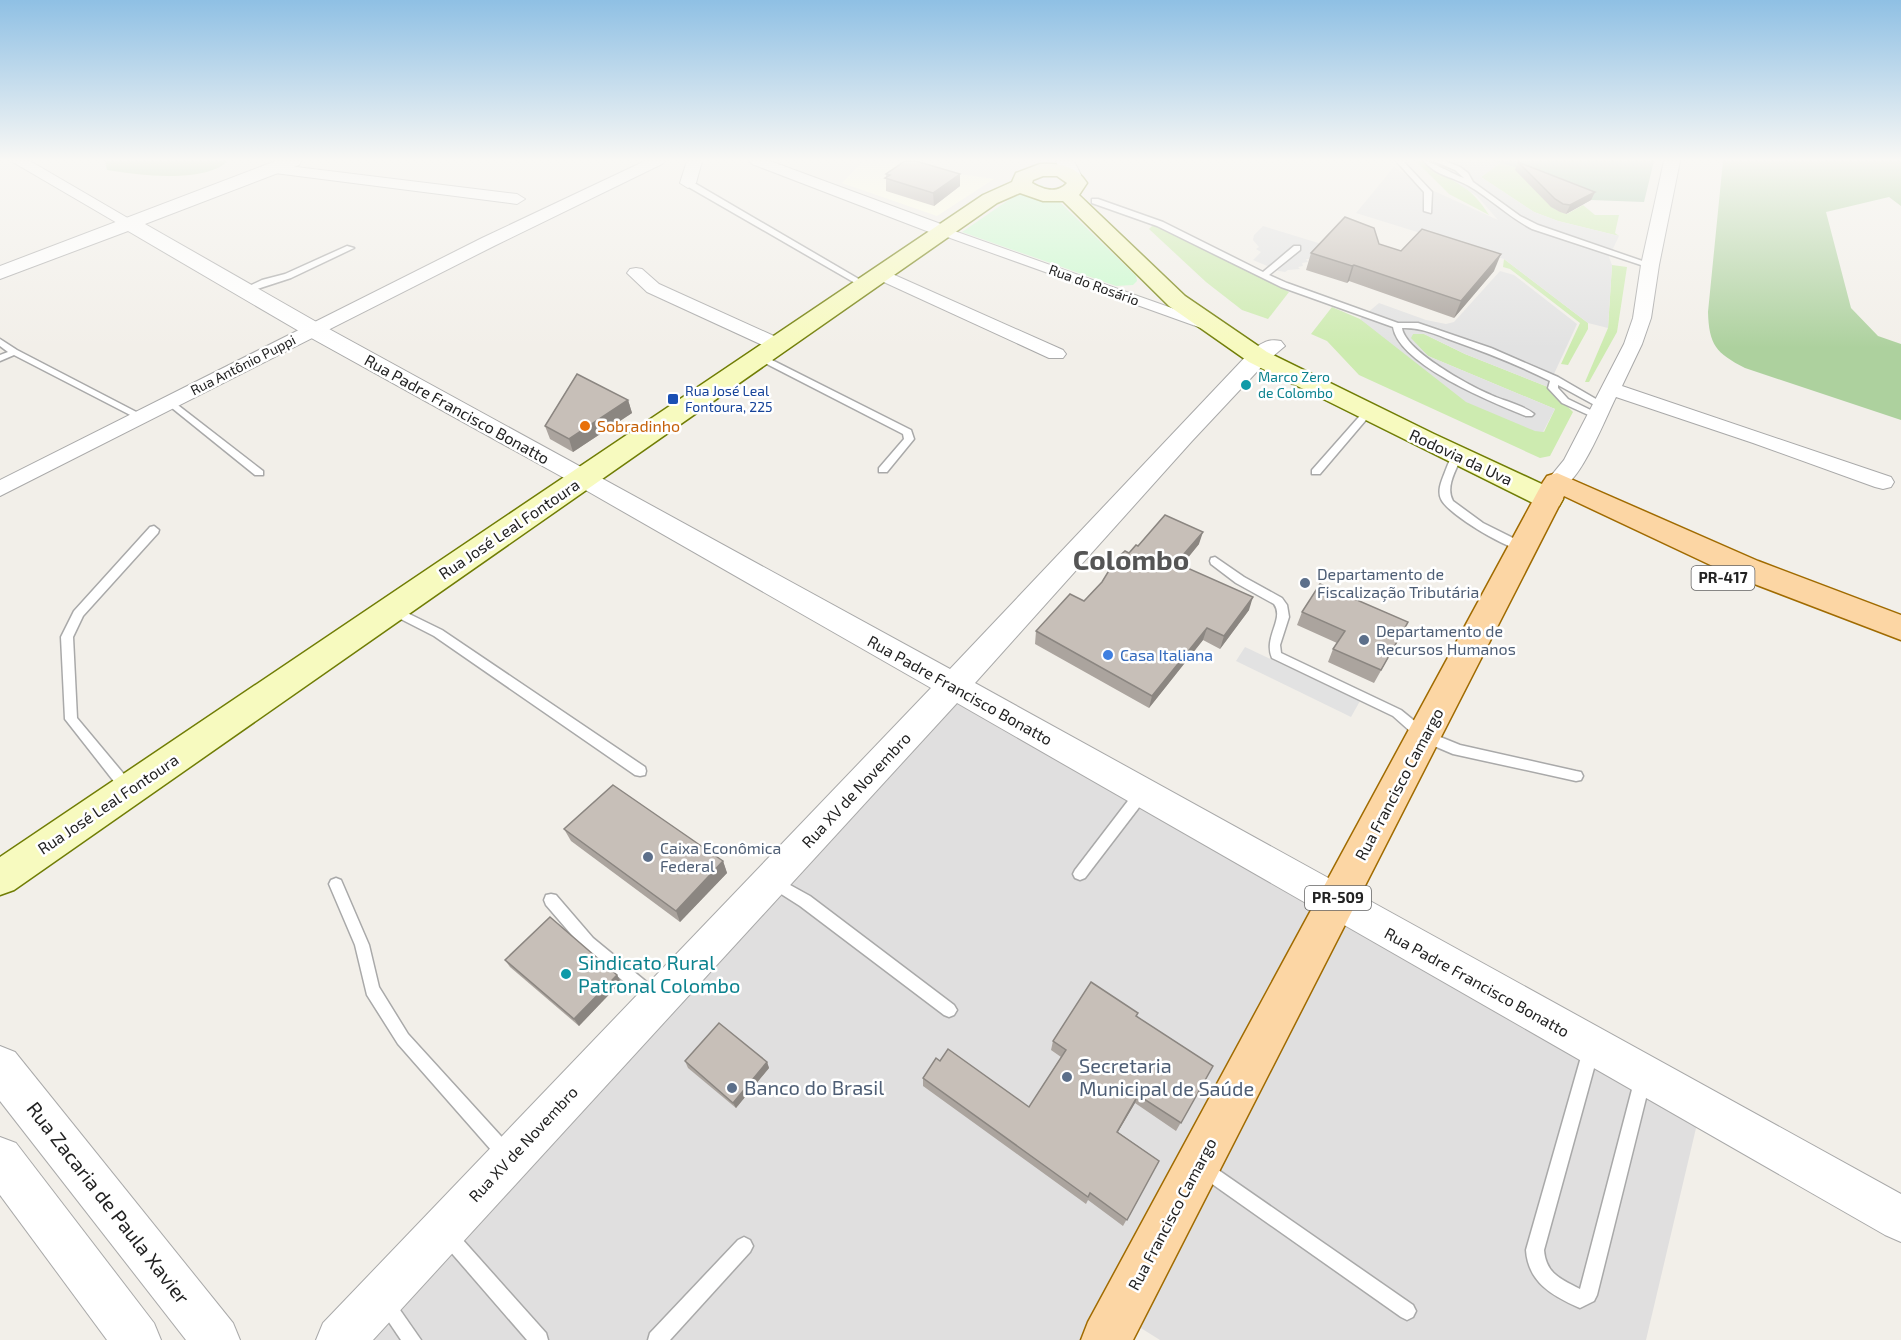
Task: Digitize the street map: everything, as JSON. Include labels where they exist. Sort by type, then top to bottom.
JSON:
[{"type":"main road","name":"Rua José Leal Fontoura","points":[[0,878],[954,224]]},
{"type":"main road","name":"Rodovia da Uva","points":[[1106,224],[1162,287],[1212,327],[1553,491],[1695,566],[1901,650]]},
{"type":"main road","name":"Rodovia da Uva","points":[[1118,224],[1157,261],[1266,352],[1368,412],[1457,456],[1553,491],[1901,628]]},
{"type":"main road","name":"Rua Francisco Camargo","points":[[1106,1340],[1553,491]]},
{"type":"street","points":[[0,273],[130,224]]},
{"type":"street","name":"Rua Padre Francisco Bonatto","points":[[130,224],[312,329],[584,478],[1901,1219]]},
{"type":"street","name":"Rua Antônio Puppi","points":[[0,489],[312,329],[527,224]]},
{"type":"street","points":[[923,224],[943,231]]},
{"type":"street","points":[[1553,491],[1573,463],[1633,344],[1642,318],[1659,224]]},
{"type":"street","name":"Rua do Rosário","points":[[943,231],[1212,327]]},
{"type":"street","points":[[636,273],[653,288],[769,351]]},
{"type":"street","points":[[873,279],[1056,354]]},
{"type":"street","name":"Rua XV de Novembro","points":[[340,1340],[952,687],[1183,435],[1266,352]]},
{"type":"street","points":[[1604,404],[1760,438],[1883,482]]},
{"type":"street","name":"Rua Zacaria de Paula Xavier","points":[[0,1067],[216,1340]]},
{"type":"street","points":[[0,1159],[136,1340]]},
{"type":"lane","points":[[766,224],[873,279]]},
{"type":"lane","points":[[1159,224],[1264,275],[1324,301],[1396,326],[1415,325],[1425,328],[1555,379],[1604,404]]},
{"type":"lane","points":[[1528,224],[1650,265]]},
{"type":"lane","points":[[245,291],[265,282],[288,276],[350,248]]},
{"type":"lane","points":[[1264,275],[1297,248]]},
{"type":"lane","points":[[1396,326],[1399,338],[1465,387],[1529,414]]},
{"type":"lane","points":[[0,342],[14,352],[141,417]]},
{"type":"lane","points":[[769,351],[908,432],[909,439],[905,446],[883,470]]},
{"type":"lane","points":[[0,358],[14,352]]},
{"type":"lane","points":[[1555,379],[1553,388],[1559,396],[1604,404]]},
{"type":"lane","points":[[170,402],[259,473]]},
{"type":"lane","points":[[1316,472],[1368,412]]},
{"type":"lane","points":[[1457,456],[1447,481],[1445,498],[1453,509],[1523,548]]},
{"type":"lane","points":[[129,790],[71,719],[67,637],[78,614],[154,530]]},
{"type":"lane","points":[[1215,561],[1240,580],[1278,601],[1283,608],[1283,617],[1274,645],[1276,655],[1397,713],[1424,736],[1458,750],[1576,776]]},
{"type":"lane","points":[[392,610],[438,633],[640,771]]},
{"type":"lane","points":[[1080,874],[1142,793]]},
{"type":"lane","points":[[771,880],[805,901],[949,1010]]},
{"type":"lane","points":[[336,884],[362,945],[372,990],[403,1039],[510,1158]]},
{"type":"lane","points":[[551,900],[588,943],[658,1001]]},
{"type":"lane","points":[[1592,1046],[1535,1250],[1535,1262],[1542,1276],[1580,1299],[1588,1295],[1644,1075]]},
{"type":"lane","points":[[1198,1164],[1407,1311]]},
{"type":"lane","points":[[443,1230],[539,1340]]},
{"type":"lane","points":[[657,1340],[744,1246]]},
{"type":"lane","points":[[380,1297],[412,1340]]},
{"type":"shaded area","points":[[1390,224],[1568,224],[1619,236],[1609,257],[1612,265],[1608,328],[1588,323],[1504,259]]},
{"type":"shaded area","points":[[1263,226],[1325,245],[1312,259],[1306,259],[1308,262],[1302,263],[1303,266],[1298,267],[1300,269],[1279,271],[1253,260],[1261,252],[1256,249],[1259,247],[1253,240],[1254,235]]},
{"type":"shaded area","points":[[1500,271],[1514,275],[1577,324],[1548,387],[1465,354],[1424,334],[1413,334],[1411,338],[1428,356],[1555,409],[1543,432],[1535,431],[1466,402],[1360,319],[1379,303],[1426,320],[1446,324],[1454,322]]},
{"type":"shaded area","points":[[1245,647],[1360,701],[1351,717],[1236,661]]},
{"type":"shaded area","points":[[952,687],[1701,1107],[1646,1340],[1160,1340],[1120,1315],[1106,1340],[340,1340]]},
{"type":"green space","points":[[974,224],[1082,224],[1136,276],[1137,281],[1133,285],[1116,286],[962,232]]},
{"type":"green space","points":[[1568,224],[1617,224],[1615,233],[1619,236]]},
{"type":"green space","points":[[1717,224],[1829,224],[1851,308],[1878,336],[1901,344],[1901,420],[1745,368],[1727,358],[1712,340],[1708,312]]},
{"type":"green space","points":[[1153,225],[1289,292],[1268,319],[1242,310],[1206,282],[1149,229]]},
{"type":"green space","points":[[1504,259],[1588,323],[1588,329],[1568,365],[1561,364],[1580,323],[1510,269],[1503,267]]},
{"type":"green space","points":[[1612,265],[1627,267],[1617,332],[1589,382],[1585,382],[1608,328]]},
{"type":"green space","points":[[1332,307],[1360,319],[1544,432],[1555,409],[1428,356],[1410,338],[1411,335],[1418,332],[1424,334],[1465,354],[1548,387],[1573,412],[1550,456],[1540,458],[1359,375],[1327,341],[1311,334]]},
{"type":"building","points":[[1339,224],[1362,224],[1374,228],[1379,244],[1401,251],[1422,229],[1501,254],[1461,301],[1311,253]]},
{"type":"building","points":[[577,374],[628,400],[569,439],[545,426]]},
{"type":"building","points":[[1165,515],[1203,532],[1176,563],[1253,597],[1224,636],[1207,628],[1152,696],[1036,631],[1070,594],[1084,601],[1102,582],[1116,559],[1125,551],[1129,553],[1136,545],[1138,546]]},
{"type":"building","name":"Departamento de Recursos Humanos","points":[[1320,584],[1408,622],[1381,670],[1333,649],[1345,631],[1302,612]]},
{"type":"building","name":"Caixa Econômica Federal","points":[[613,785],[723,861],[676,911],[564,829]]},
{"type":"building","name":"Sindicato Rural Patronal Colombo","points":[[550,917],[617,975],[574,1019],[505,960]]},
{"type":"building","points":[[1091,982],[1138,1013],[1136,1016],[1213,1066],[1181,1123],[1138,1095],[1117,1132],[1159,1161],[1127,1220],[1090,1193],[1088,1197],[923,1078],[936,1058],[940,1061],[948,1049],[1029,1107],[1066,1050],[1053,1041]]},
{"type":"building","name":"Banco do Brasil","points":[[719,1023],[767,1062],[733,1103],[685,1061]]},
{"type":"place","name":"Marco Zero de Colombo","points":[[1246,385]]},
{"type":"place","name":"Rua José Leal Fontoura, 225","points":[[673,399]]},
{"type":"place","name":"Sobradinho","points":[[585,426]]},
{"type":"place","name":"Departamento de Fiscalização Tributária","points":[[1305,583]]},
{"type":"place","name":"Departamento de Recursos Humanos","points":[[1364,640]]},
{"type":"place","name":"Casa Italiana","points":[[1108,655]]},
{"type":"place","name":"Caixa Econômica Federal","points":[[648,857]]},
{"type":"place","name":"Sindicato Rural Patronal Colombo","points":[[566,974]]},
{"type":"place","name":"Secretaria Municipal de Saúde","points":[[1067,1077]]},
{"type":"place","name":"Banco do Brasil","points":[[732,1088]]},
{"type":"district","name":"Colombo","points":[[1131,560]]}]
